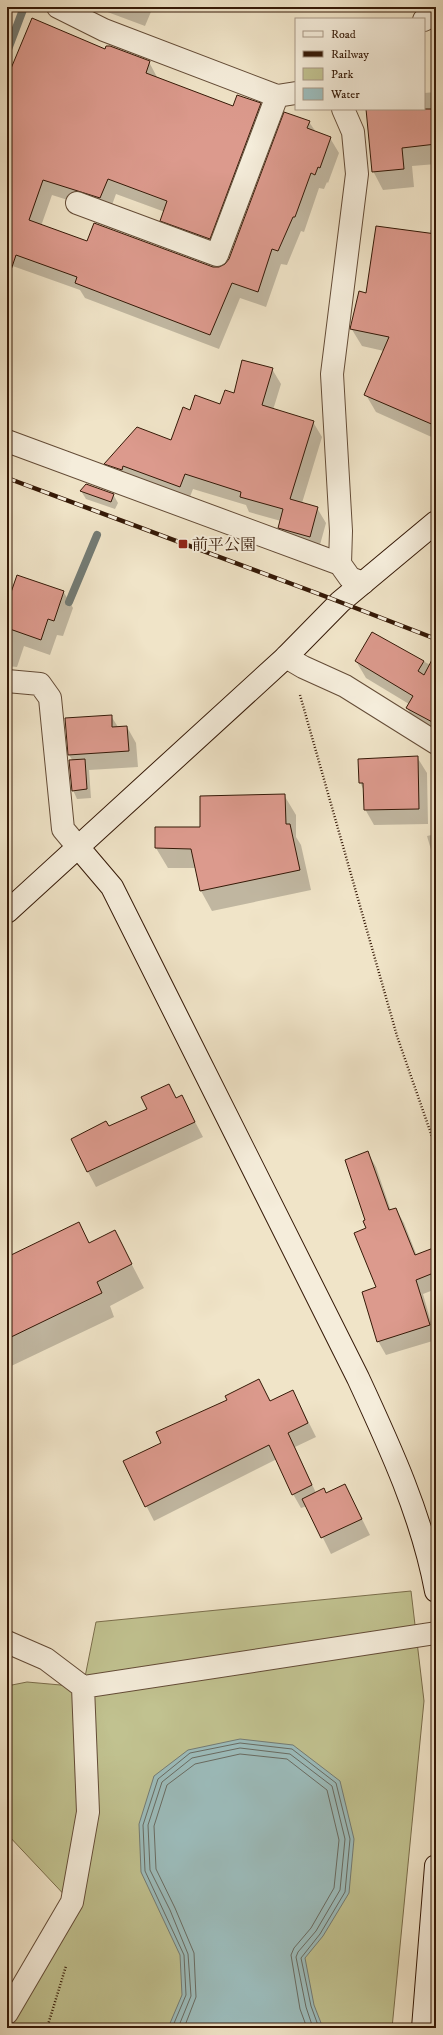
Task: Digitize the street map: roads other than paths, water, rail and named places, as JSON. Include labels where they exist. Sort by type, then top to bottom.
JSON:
[{"type":"street","points":[[58,7],[104,30],[286,95],[217,255],[77,204]]},
{"type":"street","points":[[425,19],[436,13]]},
{"type":"street","points":[[340,564],[341,532],[332,374],[357,174],[353,132],[343,110]]},
{"type":"street","points":[[7,441],[340,564],[350,578],[363,583]]},
{"type":"street","points":[[7,912],[286,657],[340,602],[436,522]]},
{"type":"street","points":[[286,657],[303,667],[345,686],[436,743]]},
{"type":"street","points":[[7,681],[40,684],[50,698],[63,829],[112,887],[358,1378],[396,1460],[430,1555],[436,1591]]},
{"type":"street","points":[[7,1642],[46,1659],[83,1688],[436,1633]]},
{"type":"street","points":[[7,2013],[72,1902],[88,1812],[83,1688]]},
{"type":"street","points":[[423,2028],[434,1913],[436,1866]]},
{"type":"water","points":[[240,1739],[293,1745],[340,1781],[354,1839],[349,1893],[323,1936],[305,1958],[314,2005],[323,2028],[168,2028],[182,1995],[180,1955],[141,1872],[139,1824],[154,1776],[188,1750]]},
{"type":"waterway","points":[[7,52],[24,7]]},
{"type":"waterway","points":[[69,602],[97,535]]},
{"type":"railway","points":[[7,478],[436,639]]},
{"type":"place","name":"前平公園","points":[[183,544]]}]
